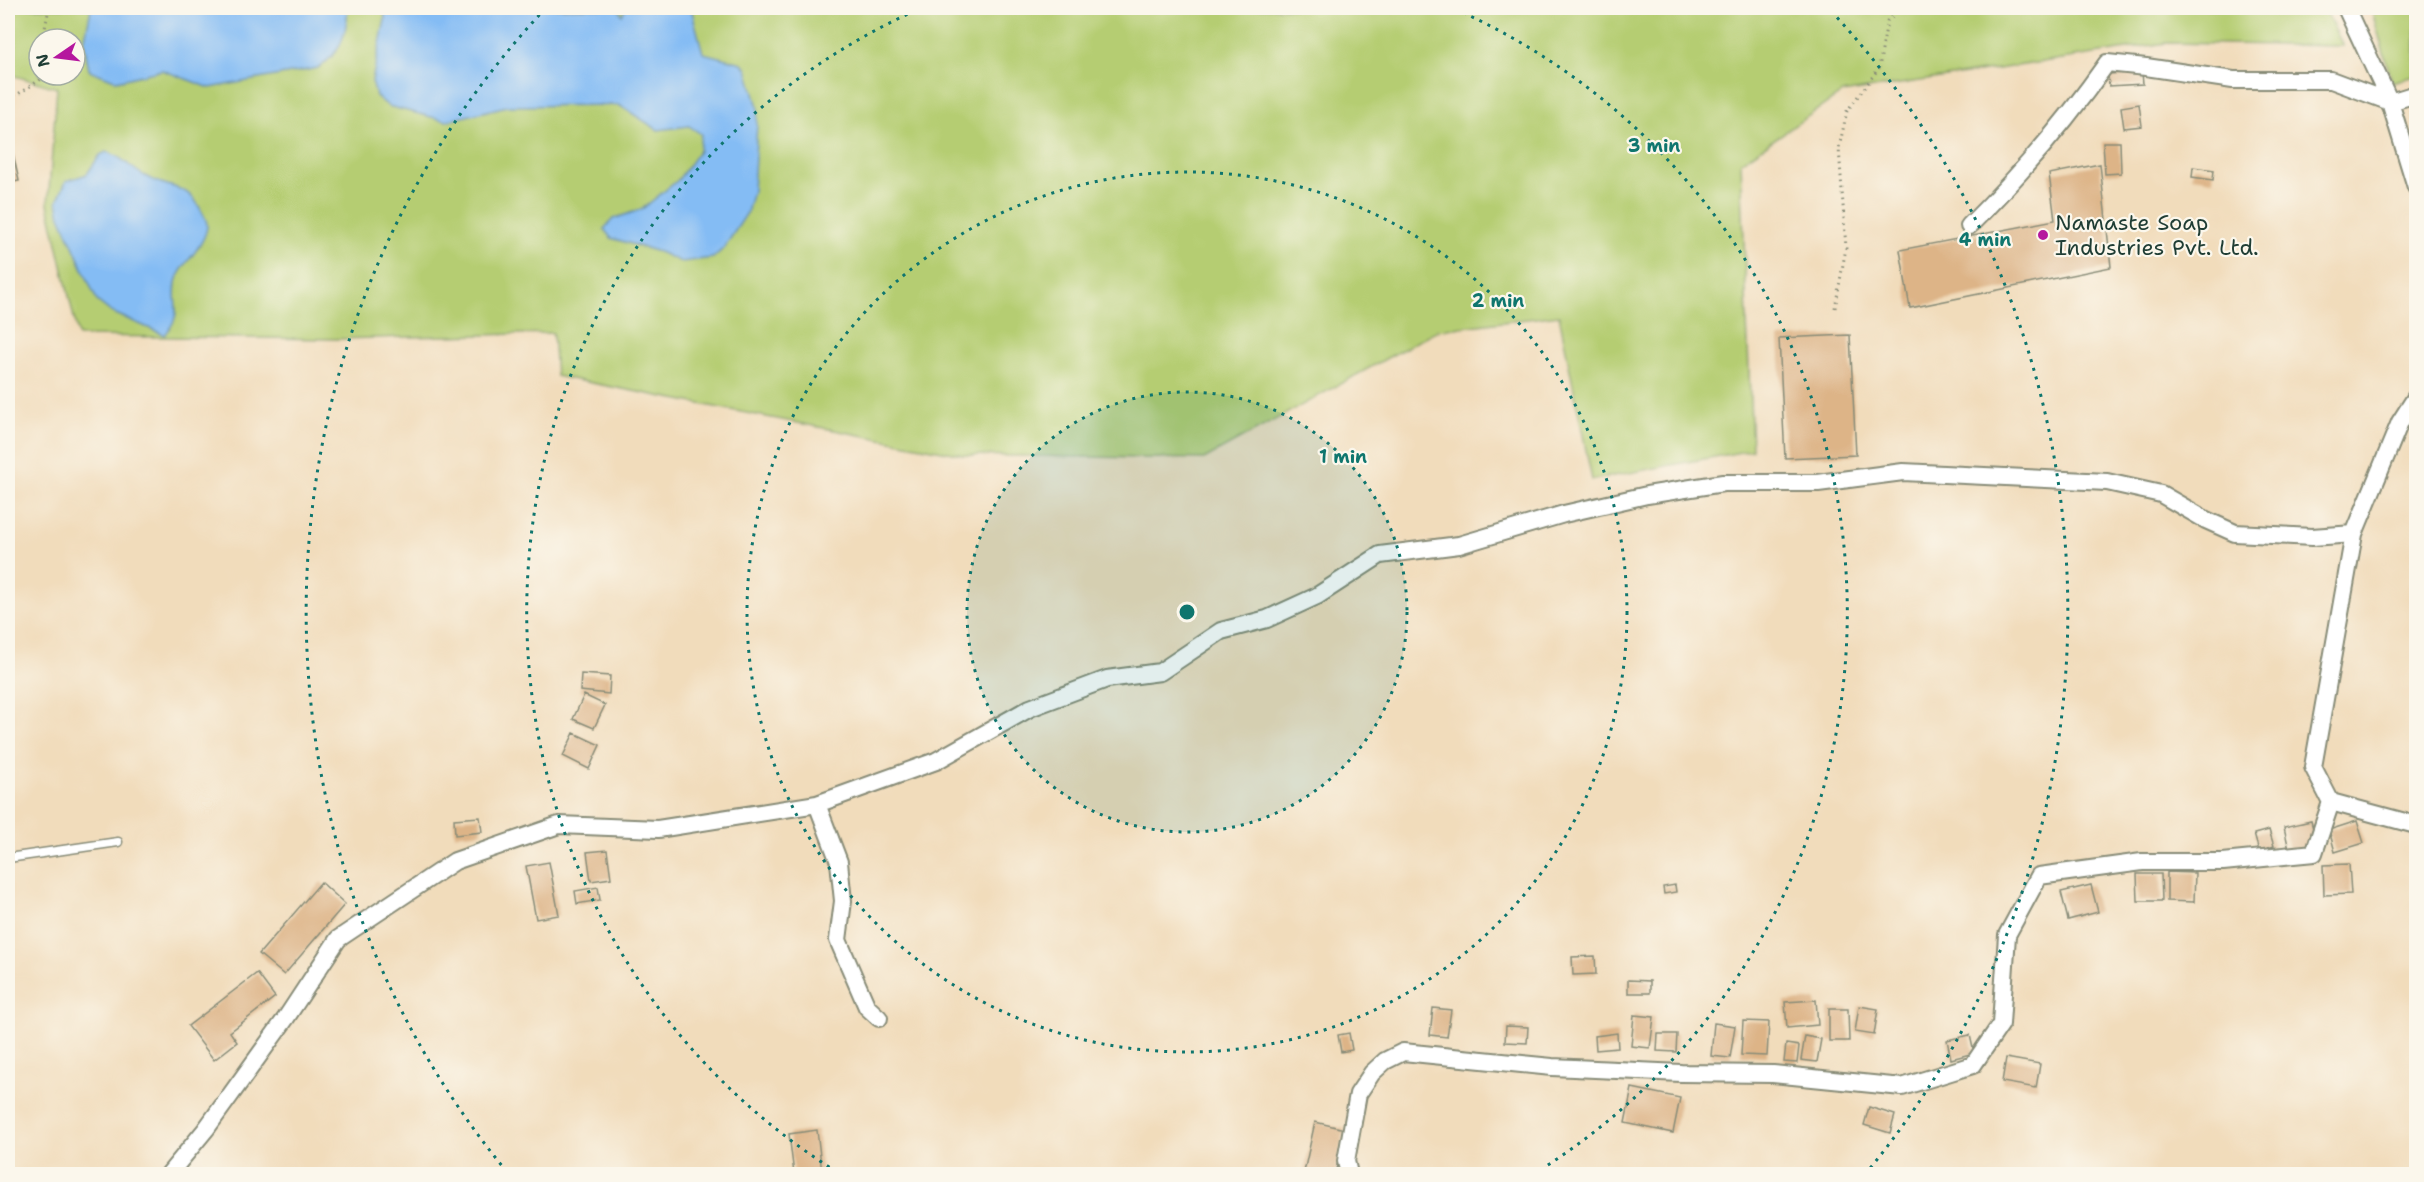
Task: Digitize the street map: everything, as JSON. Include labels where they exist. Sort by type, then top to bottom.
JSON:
[{"type":"street","points":[[2346,8],[2390,102],[2416,187]]},
{"type":"street","points":[[1970,226],[2021,174],[2074,110],[2107,63],[2146,66],[2234,80],[2331,80],[2390,102],[2416,94]]},
{"type":"street","points":[[1349,1174],[1346,1161],[1358,1094],[1372,1073],[1385,1061],[1402,1052],[1552,1067],[1773,1074],[1902,1087],[1973,1065],[2001,1024],[2007,935],[2039,876],[2142,862],[2223,862],[2314,853],[2331,802],[2313,767],[2354,534],[2400,422],[2416,397]]},
{"type":"street","points":[[169,1174],[213,1120],[338,939],[454,861],[559,825],[658,829],[817,804],[936,761],[1030,708],[1107,679],[1161,672],[1221,631],[1267,619],[1317,596],[1380,555],[1459,545],[1564,514],[1647,495],[1723,483],[1818,483],[1903,472],[2107,482],[2161,494],[2206,520],[2235,533],[2312,537],[2354,534]]},
{"type":"street","points":[[2331,802],[2416,825]]},
{"type":"street","points":[[817,804],[838,862],[843,901],[838,939],[867,1007],[879,1018]]},
{"type":"lane","points":[[8,858],[118,842]]},
{"type":"path","points":[[46,27],[50,8]]},
{"type":"path","points":[[1835,308],[1846,248],[1839,148],[1847,111],[1879,68],[1887,21],[1901,8]]},
{"type":"path","points":[[8,95],[15,96],[29,87]]},
{"type":"green space","points":[[8,8],[2324,8],[2343,46],[2166,43],[1842,93],[1741,162],[1752,450],[1592,480],[1559,315],[1438,330],[1204,459],[963,455],[556,376],[553,333],[337,339],[78,336],[48,204],[57,88],[54,87],[87,87],[87,27],[27,27],[27,79],[8,74]]},
{"type":"green space","points":[[2371,8],[2416,8],[2416,76],[2392,82]]},
{"type":"water","points":[[348,8],[346,27],[338,49],[318,68],[210,88],[162,70],[117,81],[89,70],[87,28],[91,9]]},
{"type":"water","points":[[384,8],[618,8],[622,15],[626,8],[691,8],[703,53],[742,63],[747,69],[758,107],[753,191],[747,213],[724,248],[713,258],[681,262],[659,252],[611,238],[604,229],[613,219],[642,209],[678,180],[699,151],[701,134],[689,126],[658,130],[619,105],[507,106],[447,121],[388,106],[376,96],[372,81],[385,20]]},
{"type":"water","points":[[106,152],[116,156],[145,176],[190,195],[196,201],[206,221],[207,227],[201,243],[178,277],[175,291],[176,315],[165,335],[111,312],[97,301],[60,216],[57,202],[66,181],[87,174],[100,155]]},
{"type":"building","points":[[2142,72],[2143,84],[2109,86],[2108,74]]},
{"type":"building","points":[[2139,104],[2142,126],[2124,128],[2121,107]]},
{"type":"building","points":[[8,130],[19,181],[8,183]]},
{"type":"building","points":[[2103,142],[2120,142],[2121,173],[2105,174]]},
{"type":"building","name":"Namaste Soap Industries Pvt. Ltd.","points":[[2100,164],[2111,267],[1910,308],[1900,250],[2055,220],[2049,174]]},
{"type":"building","points":[[2193,167],[2214,170],[2213,180],[2192,177]]},
{"type":"building","points":[[1850,335],[1856,455],[1785,458],[1779,338]]},
{"type":"building","points":[[581,674],[610,676],[609,694],[580,691]]},
{"type":"building","points":[[584,695],[605,705],[594,728],[573,719]]},
{"type":"building","points":[[574,733],[600,745],[589,769],[563,756]]},
{"type":"building","points":[[480,817],[482,832],[455,835],[454,819]]},
{"type":"building","points":[[2311,821],[2317,845],[2289,850],[2284,827]]},
{"type":"building","points":[[2357,821],[2364,843],[2335,852],[2329,830]]},
{"type":"building","points":[[2269,830],[2274,846],[2259,851],[2254,834]]},
{"type":"building","points":[[607,850],[611,878],[591,881],[587,852]]},
{"type":"building","points":[[549,862],[559,915],[536,919],[526,866]]},
{"type":"building","points":[[2349,864],[2351,894],[2324,895],[2323,865]]},
{"type":"building","points":[[2167,872],[2195,873],[2194,902],[2167,901]]},
{"type":"building","points":[[2137,874],[2161,874],[2162,901],[2138,901]]},
{"type":"building","points":[[321,882],[345,904],[284,975],[259,954]]},
{"type":"building","points":[[1675,885],[1676,892],[1664,894],[1663,887]]},
{"type":"building","points":[[2091,885],[2098,912],[2068,920],[2061,892]]},
{"type":"building","points":[[598,887],[600,900],[577,904],[575,891]]},
{"type":"building","points":[[1595,956],[1596,974],[1573,975],[1572,957]]},
{"type":"building","points":[[257,973],[275,997],[230,1032],[237,1042],[214,1060],[188,1026]]},
{"type":"building","points":[[1628,980],[1650,981],[1650,993],[1628,993]]},
{"type":"building","points":[[1816,1000],[1818,1025],[1787,1028],[1785,1002]]},
{"type":"building","points":[[1859,1006],[1878,1009],[1874,1035],[1855,1032]]},
{"type":"building","points":[[1433,1008],[1451,1010],[1447,1037],[1430,1035]]},
{"type":"building","points":[[1829,1009],[1848,1009],[1849,1041],[1829,1041]]},
{"type":"building","points":[[1634,1015],[1654,1017],[1650,1048],[1631,1046]]},
{"type":"building","points":[[1743,1021],[1769,1022],[1767,1056],[1741,1055]]},
{"type":"building","points":[[1714,1023],[1735,1026],[1730,1058],[1711,1056]]},
{"type":"building","points":[[1506,1026],[1528,1027],[1527,1043],[1505,1042]]},
{"type":"building","points":[[1349,1033],[1352,1050],[1341,1052],[1338,1035]]},
{"type":"building","points":[[1617,1033],[1618,1048],[1596,1050],[1595,1036]]},
{"type":"building","points":[[1658,1034],[1677,1034],[1676,1052],[1657,1051]]},
{"type":"building","points":[[1970,1035],[1974,1053],[1951,1059],[1947,1040]]},
{"type":"building","points":[[1805,1036],[1821,1039],[1817,1062],[1801,1060]]},
{"type":"building","points":[[1786,1044],[1799,1046],[1797,1063],[1784,1062]]},
{"type":"building","points":[[2006,1058],[2040,1064],[2036,1088],[2002,1082]]},
{"type":"building","points":[[1632,1088],[1680,1098],[1673,1133],[1625,1123]]},
{"type":"building","points":[[1869,1107],[1895,1115],[1890,1133],[1864,1125]]},
{"type":"building","points":[[1315,1122],[1345,1129],[1335,1174],[1304,1172]]},
{"type":"building","points":[[817,1130],[822,1173],[794,1174],[789,1134]]},
{"type":"place","name":"Namaste Soap Industries Pvt. Ltd.","points":[[2043,235]]}]
